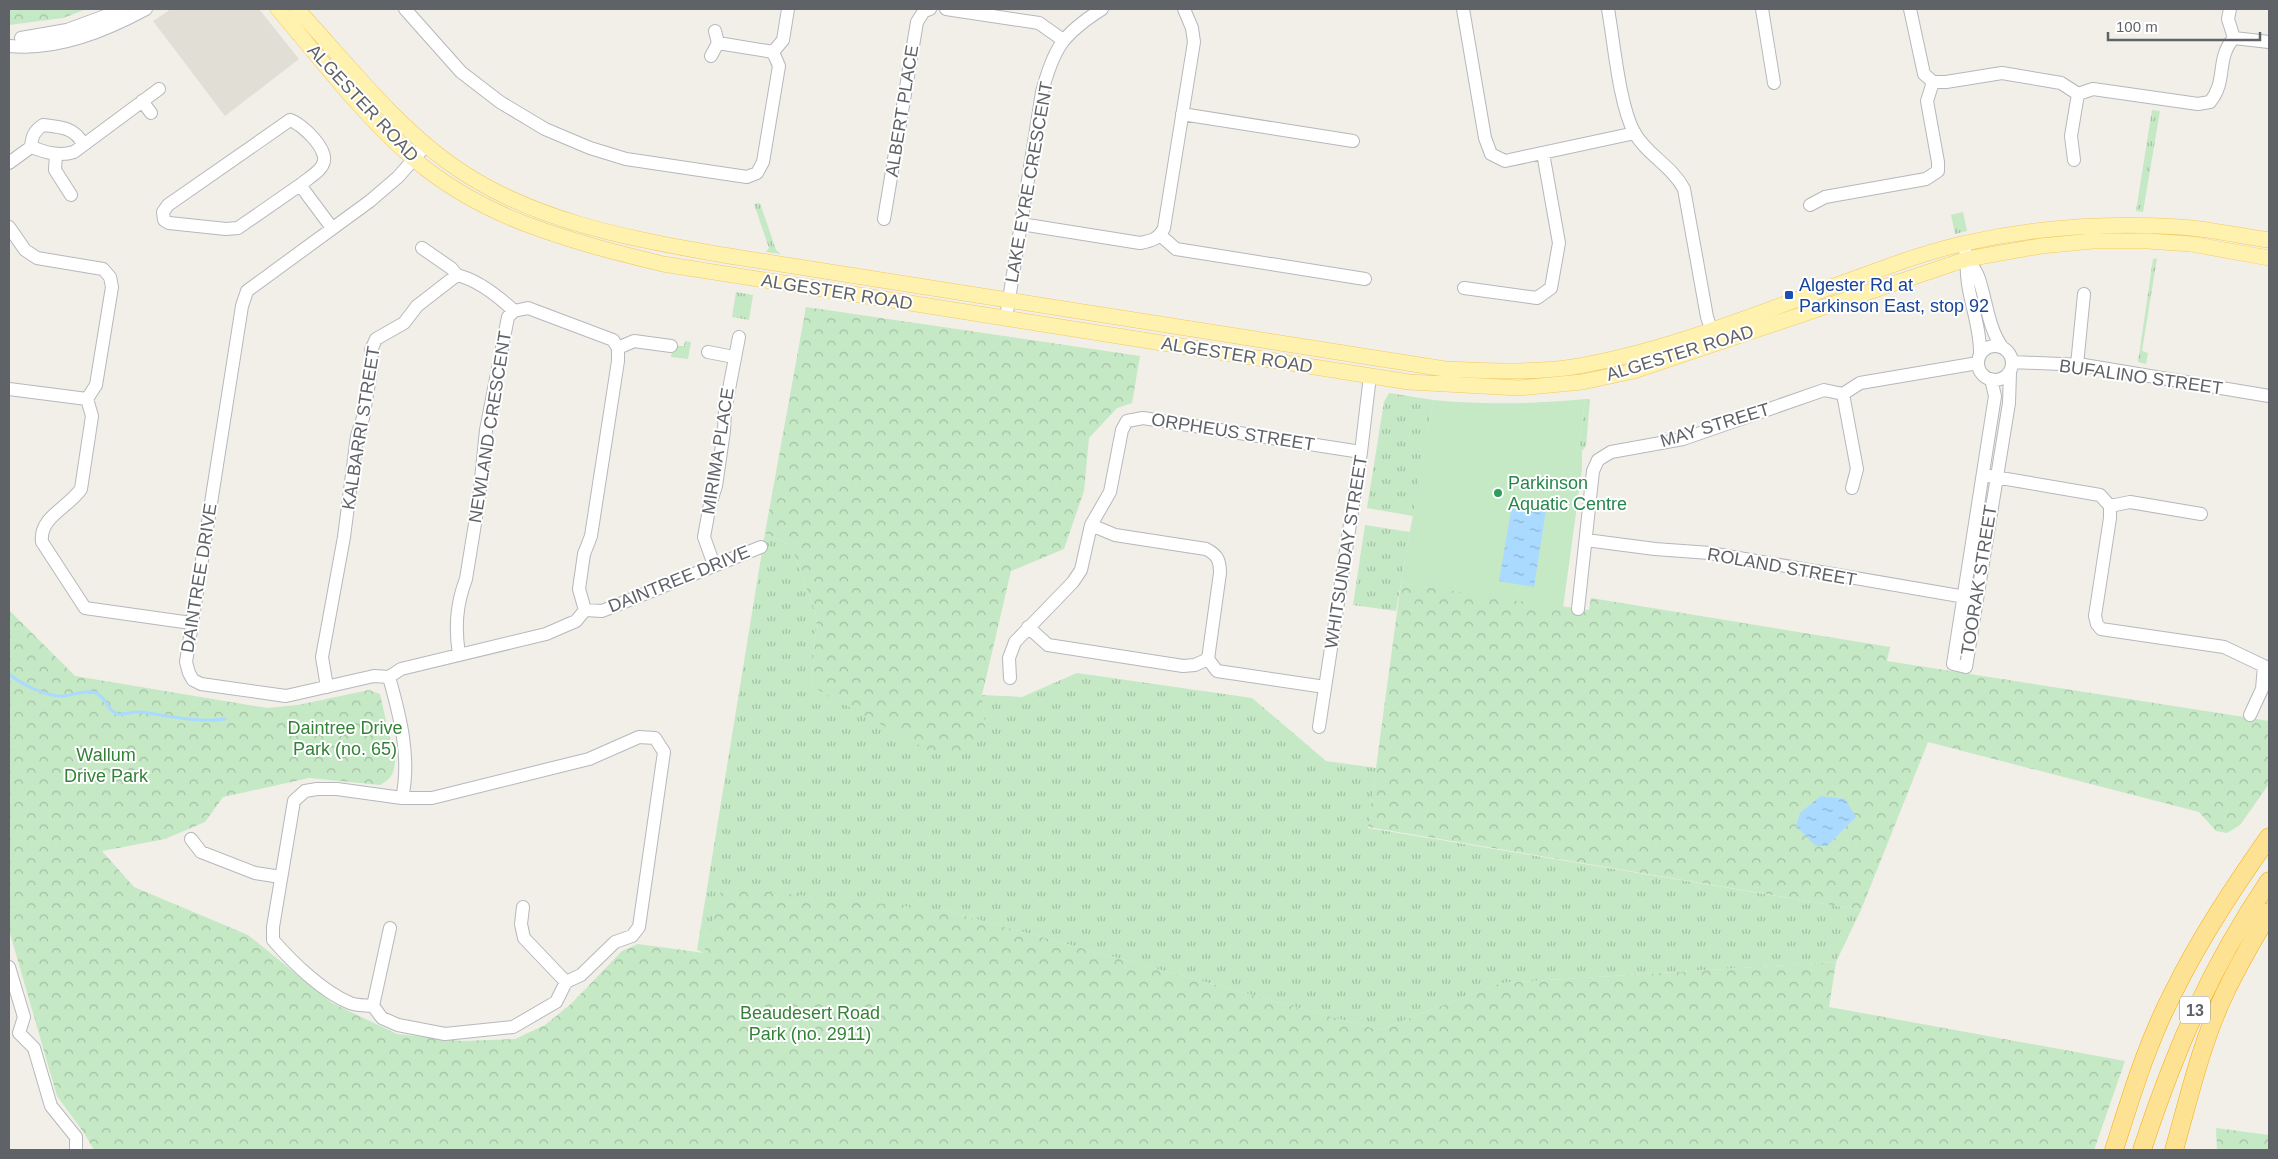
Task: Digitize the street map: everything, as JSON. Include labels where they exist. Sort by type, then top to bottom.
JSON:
[{"type":"highway","name":"13","points":[[2114,1150],[2136,1081],[2172,994],[2206,932],[2269,837]]},
{"type":"highway","name":"13","points":[[2142,1150],[2173,1061],[2190,1021],[2228,946],[2269,881]]},
{"type":"highway","points":[[2174,1150],[2191,1090],[2224,994],[2269,912]]},
{"type":"highway","points":[[2186,1150],[2193,1108],[2191,1090]]},
{"type":"main road","name":"ALGESTER ROAD","points":[[278,9],[365,110],[414,159],[455,189],[490,209],[540,231],[569,241],[663,264],[1370,376],[1489,388],[1548,386],[1582,382],[1634,371],[1874,272],[1963,244],[2030,230],[2083,225],[2183,227],[2269,240]]},
{"type":"main road","name":"ALGESTER ROAD","points":[[297,9],[392,112],[426,144],[449,163],[495,192],[534,210],[602,231],[731,257],[1445,369],[1495,372],[1533,370],[1571,367],[1613,359],[1714,337],[1967,259],[2041,246],[2102,241],[2191,244],[2269,258]]},
{"type":"main road","points":[[1370,376],[1371,358]]},
{"type":"street","points":[[9,39],[52,34],[124,9]]},
{"type":"street","points":[[9,46],[47,45],[72,41],[110,27],[146,9]]},
{"type":"street","points":[[404,9],[461,72],[500,102],[545,129],[590,148],[626,159],[739,177],[747,177],[757,173],[763,162],[779,66],[773,52]]},
{"type":"street","points":[[773,52],[783,40],[788,9]]},
{"type":"street","name":"ALBERT PLACE","points":[[884,219],[917,22],[924,10],[930,9]]},
{"type":"street","points":[[946,9],[1039,22],[1063,40]]},
{"type":"street","name":"LAKE EYRE CRESCENT","points":[[1006,318],[1042,92],[1054,54],[1063,40],[1080,23],[1102,9]]},
{"type":"street","points":[[1021,224],[1140,243],[1151,241],[1160,235],[1164,228],[1194,42],[1192,28],[1184,9]]},
{"type":"street","points":[[1463,9],[1486,138],[1491,154],[1505,161],[1634,133]]},
{"type":"street","points":[[1608,9],[1626,114],[1634,133],[1678,176],[1684,189],[1714,337]]},
{"type":"street","points":[[1762,9],[1774,83]]},
{"type":"street","points":[[1910,9],[1924,74],[1933,82],[1946,82],[2002,73],[2061,83],[2078,94]]},
{"type":"street","points":[[2230,9],[2228,19],[2234,38]]},
{"type":"street","points":[[711,56],[716,37],[773,52]]},
{"type":"street","points":[[2078,94],[2093,89],[2198,104],[2210,102],[2218,92],[2225,48],[2234,38]]},
{"type":"street","points":[[2234,38],[2269,42]]},
{"type":"street","points":[[1810,205],[1825,196],[1926,179],[1938,171],[1927,101],[1933,82]]},
{"type":"street","points":[[31,147],[56,154],[65,155],[74,152],[159,89]]},
{"type":"street","points":[[2074,160],[2071,136],[2078,94]]},
{"type":"street","points":[[142,101],[151,113]]},
{"type":"street","points":[[1182,114],[1353,141]]},
{"type":"street","points":[[290,120],[305,129],[324,152],[323,166],[300,185],[238,228],[226,229],[169,223],[164,220],[163,212],[168,205],[290,120]]},
{"type":"street","points":[[9,163],[31,147],[32,137],[36,130],[43,125],[69,128],[79,135],[83,144]]},
{"type":"street","name":"DAINTREE DRIVE","points":[[426,144],[398,177],[370,201],[247,291],[242,306],[191,623],[186,662],[189,674],[193,680],[201,684],[286,696],[374,676],[389,677],[401,669],[546,634],[576,621],[585,610],[602,611],[761,546]]},
{"type":"street","points":[[1464,288],[1537,298],[1552,288],[1559,243],[1543,153]]},
{"type":"street","points":[[56,154],[55,170],[71,195]]},
{"type":"street","points":[[300,185],[332,228]]},
{"type":"street","points":[[9,227],[25,250],[37,258],[103,269],[110,277],[112,286],[96,385],[87,399],[92,416],[80,489],[74,500],[48,519],[43,526],[42,542],[85,608],[191,623]]},
{"type":"street","points":[[1160,235],[1176,249],[1365,279]]},
{"type":"street","points":[[1963,244],[1967,259],[1966,278],[1979,330],[1979,359],[1982,373],[1991,379],[2001,379],[2011,367],[2010,353],[2002,347],[1992,328],[1979,277],[1967,259]]},
{"type":"street","points":[[422,248],[457,275],[469,278],[504,301],[514,311]]},
{"type":"street","name":"KALBARRI STREET","points":[[327,687],[322,657],[344,536],[357,436],[363,418],[372,365],[371,350],[376,338],[404,323],[417,306],[457,275]]},
{"type":"street","points":[[2077,365],[2084,294]]},
{"type":"street","name":"NEWLAND CRESCENT","points":[[459,654],[455,630],[478,508],[486,430],[508,317],[514,311],[528,308],[613,340],[618,348]]},
{"type":"street","name":"MIRIMA PLACE","points":[[714,565],[704,537],[710,504],[716,486],[725,410],[739,337]]},
{"type":"street","points":[[585,610],[579,589],[584,554],[591,536],[618,361],[618,348],[634,341],[671,346]]},
{"type":"street","points":[[1852,488],[1857,469],[1843,394],[1860,383],[1979,359],[1988,348],[2002,347]]},
{"type":"street","points":[[708,352],[734,358]]},
{"type":"street","name":"BUFALINO STREET","points":[[2011,367],[2077,365],[2269,396]]},
{"type":"street","name":"TOORAK STREET","points":[[1970,598],[1990,477],[2009,403],[2011,367]]},
{"type":"street","name":"WHITSUNDAY STREET","points":[[1319,727],[1361,452],[1370,376]]},
{"type":"street","name":"TOORAK STREET","points":[[1990,477],[1995,396],[1991,379]]},
{"type":"street","points":[[9,389],[87,399]]},
{"type":"street","name":"MAY STREET","points":[[1578,609],[1593,471],[1598,460],[1611,452],[1683,438],[1824,390],[1843,394]]},
{"type":"street","name":"ORPHEUS STREET","points":[[1010,678],[1008,658],[1015,642],[1073,582],[1081,570],[1090,524],[1110,492],[1122,430],[1127,421],[1143,418],[1361,452]]},
{"type":"street","points":[[1990,477],[2100,495],[2110,506],[2110,518],[2095,616],[2097,624],[2101,629],[2224,647],[2266,662],[2262,689],[2250,715]]},
{"type":"street","points":[[2110,506],[2130,502],[2201,514]]},
{"type":"street","points":[[1090,524],[1115,534],[1206,549],[1216,554],[1220,564],[1220,573],[1208,659],[1217,671],[1325,687]]},
{"type":"street","name":"ROLAND STREET","points":[[1586,540],[1655,549],[1710,553],[1970,598]]},
{"type":"street","points":[[1028,627],[1048,645],[1183,666],[1195,665],[1208,659]]},
{"type":"street","points":[[389,677],[406,750],[405,783],[402,798]]},
{"type":"street","points":[[639,737],[655,738],[664,752],[639,927],[632,936],[615,942],[581,974],[566,982],[556,1002],[513,1027],[499,1030],[445,1034],[398,1025],[382,1018],[373,1006],[352,1004],[328,991],[284,953],[273,940],[280,877],[294,801],[305,791],[337,789],[402,798],[432,798],[589,759],[639,737]]},
{"type":"street","points":[[191,839],[201,852],[255,873],[280,877]]},
{"type":"street","points":[[523,906],[521,924],[524,938],[566,982]]},
{"type":"street","points":[[373,1006],[390,928]]},
{"type":"street","points":[[9,966],[24,1017],[14,1036],[34,1048],[51,1106],[76,1137],[76,1150]]},
{"type":"shaded area","points":[[171,9],[259,9],[299,59],[225,116],[153,21]]},
{"type":"green space","points":[[9,9],[87,9],[63,18],[9,25]]},
{"type":"green space","points":[[2152,110],[2160,111],[2143,212],[2136,211]]},
{"type":"green space","points":[[760,203],[776,250],[781,254],[766,252],[769,248],[754,204]]},
{"type":"green space","points":[[1963,212],[1967,231],[1955,234],[1951,215]]},
{"type":"green space","points":[[2157,258],[2142,351],[2148,353],[2146,364],[2138,362],[2153,259]]},
{"type":"green space","points":[[736,292],[753,295],[749,320],[732,317]]},
{"type":"green space","points":[[806,307],[1140,356],[1132,403],[1117,408],[1089,438],[1084,491],[1064,549],[1011,571],[982,695],[985,727],[974,749],[935,754],[811,686],[817,617],[791,545],[765,533]]},
{"type":"green space","points":[[685,341],[691,342],[688,359],[671,357],[673,346],[684,346]]},
{"type":"green space","points":[[1389,393],[1433,400],[1413,516],[1367,508],[1384,402]]},
{"type":"green space","points":[[1585,399],[1590,399],[1586,446],[1582,451],[1579,449]]},
{"type":"green space","name":"Parkinson Aquatic Centre","points":[[1585,399],[1579,449],[1582,451],[1582,469],[1563,608],[1401,583],[1433,400],[1509,403]]},
{"type":"green space","points":[[1365,525],[1410,532],[1396,611],[1353,605]]},
{"type":"green space","points":[[765,533],[791,545],[817,617],[811,686],[985,727],[982,695],[1022,697],[1077,673],[1252,698],[1326,761],[1376,768],[1368,828],[1861,910],[1836,962],[1501,983],[1379,1030],[943,910],[704,953],[697,950]]},
{"type":"green space","points":[[1401,583],[1589,610],[1591,598],[1890,647],[1887,661],[2269,721],[2269,784],[2240,825],[2227,833],[2216,831],[2199,812],[1928,742],[1861,910],[1368,827]]},
{"type":"green space","name":"Beaudesert Road Park (no. 2911)","points":[[9,610],[75,676],[267,708],[298,705],[369,690],[380,694],[395,761],[391,776],[380,785],[309,778],[223,797],[205,822],[165,839],[102,851],[134,887],[248,935],[332,1003],[397,1034],[462,1041],[515,1039],[545,1025],[571,1004],[622,951],[638,944],[704,953],[722,887],[943,910],[1379,1030],[1501,983],[1836,962],[1829,1007],[2125,1061],[2094,1150],[94,1150],[57,1096],[9,930]]},
{"type":"green space","points":[[2216,1128],[2269,1135],[2269,1150],[2217,1150]]},
{"type":"water","points":[[1512,505],[1546,510],[1534,587],[1499,581]]},
{"type":"water","points":[[1821,796],[1845,799],[1856,817],[1827,846],[1816,846],[1796,826],[1800,813]]},
{"type":"waterway","points":[[9,674],[20,682],[48,694],[65,696],[87,692],[96,693],[111,710],[118,714],[138,712],[193,720],[225,719]]},
{"type":"place","name":"Algester Rd at Parkinson East, stop 92","points":[[1789,295]]},
{"type":"place","name":"Parkinson Aquatic Centre","points":[[1498,493]]},
{"type":"park label","name":"Daintree Drive Park (no. 65)","points":[[345,738]]},
{"type":"park label","name":"Wallum Drive Park","points":[[106,765]]}]
